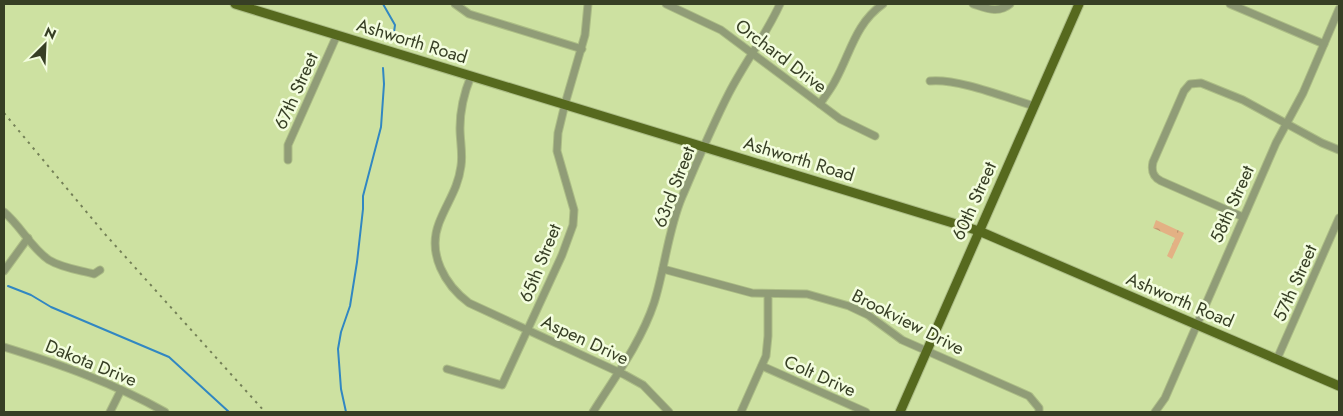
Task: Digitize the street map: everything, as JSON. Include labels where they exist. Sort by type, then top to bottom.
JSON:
[{"type":"main road","name":"Ashworth Road","points":[[235,4],[260,7],[337,35],[978,231],[1339,386]]},
{"type":"main road","name":"60th Street","points":[[900,412],[1079,4]]},
{"type":"street","name":"65th Street","points":[[447,369],[502,385],[562,255],[573,225],[574,210],[557,151],[558,133],[582,49],[588,4]]},
{"type":"street","name":"Orchard Drive","points":[[666,4],[721,30],[820,104],[849,124],[874,136]]},
{"type":"street","name":"63rd Street","points":[[593,412],[647,321],[654,304],[677,211],[730,92],[769,28],[780,4]]},
{"type":"street","points":[[820,104],[835,82],[861,26],[872,13],[884,4]]},
{"type":"street","points":[[973,4],[996,10],[1010,4]]},
{"type":"street","points":[[1230,4],[1324,44]]},
{"type":"street","points":[[456,5],[469,14],[582,49]]},
{"type":"street","name":"58th Street","points":[[1158,412],[1276,143],[1288,124],[1339,9]]},
{"type":"street","name":"67th Street","points":[[288,160],[288,145],[337,35]]},
{"type":"street","name":"Aspen Drive","points":[[471,76],[461,108],[462,162],[460,175],[456,189],[446,205],[438,225],[436,245],[438,261],[442,272],[455,291],[469,304],[643,385],[669,412]]},
{"type":"street","points":[[930,81],[955,82],[1034,106]]},
{"type":"street","points":[[1243,217],[1161,181],[1152,172],[1152,164],[1187,87],[1194,83],[1203,83],[1254,105],[1339,150]]},
{"type":"street","points":[[4,212],[42,254],[56,263],[94,274],[100,270]]},
{"type":"street","name":"57th Street","points":[[1277,359],[1333,241],[1339,218]]},
{"type":"street","points":[[4,271],[28,238]]},
{"type":"street","name":"Brookview Drive","points":[[663,269],[747,292],[768,295],[785,293],[807,294],[849,306],[868,314],[902,340],[1029,396],[1039,408],[1039,412]]},
{"type":"street","points":[[741,412],[762,366],[768,345],[768,295]]},
{"type":"street","name":"Dakota Drive","points":[[4,347],[73,369],[121,390],[164,412]]},
{"type":"street","name":"Colt Drive","points":[[762,366],[866,412]]},
{"type":"street","points":[[110,412],[121,390]]},
{"type":"green space","points":[[1156,220],[1184,233],[1172,259],[1167,256],[1175,238],[1153,228]]},
{"type":"waterway","points":[[383,4],[395,25],[394,32]]},
{"type":"waterway","points":[[346,412],[341,389],[338,349],[341,332],[350,306],[357,262],[363,196],[381,127],[384,84],[383,68]]},
{"type":"waterway","points":[[8,286],[31,295],[51,307],[169,357],[229,412]]},
{"type":"railway","points":[[4,113],[104,233],[265,412]]}]
